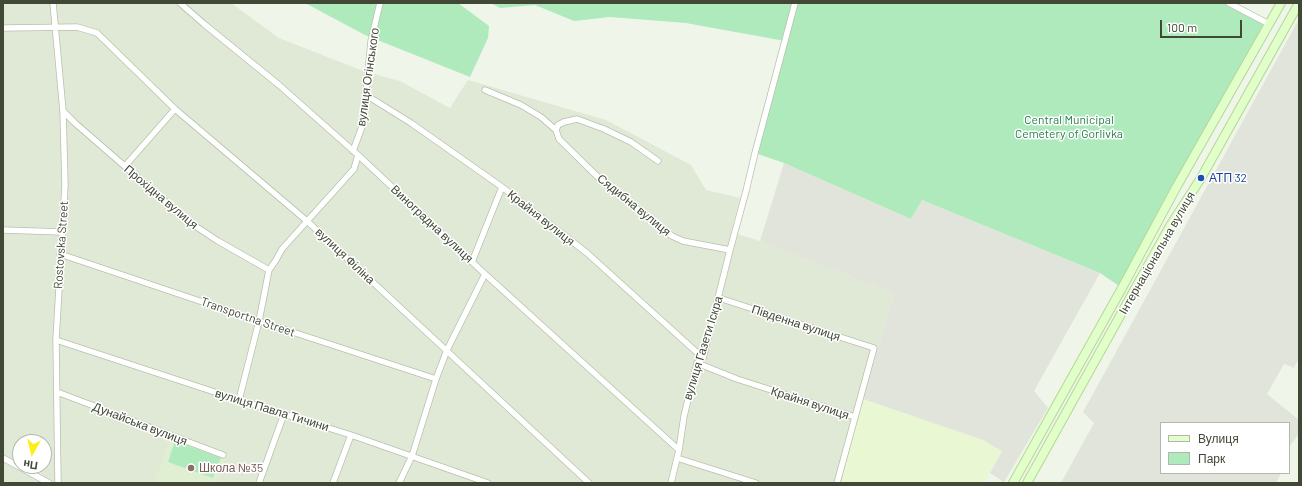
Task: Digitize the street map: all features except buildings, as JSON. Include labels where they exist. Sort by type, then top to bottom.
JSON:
[{"type":"main road","name":"Інтернаціональна вулиця","points":[[1013,483],[1177,186],[1281,3]]},
{"type":"main road","name":"Інтернаціональна вулиця","points":[[1027,483],[1170,226],[1201,178],[1299,3]]},
{"type":"street","name":"Виноградна вулиця","points":[[180,3],[279,85],[358,155],[485,274],[680,450]]},
{"type":"street","name":"вулиця Огінського","points":[[353,151],[363,124],[371,41],[380,3]]},
{"type":"street","name":"вулиця Газети Іскра","points":[[671,483],[680,450],[684,416],[697,363],[703,358],[795,3]]},
{"type":"street","points":[[1229,3],[1269,24]]},
{"type":"street","name":"Rostovska Street","points":[[54,5],[63,111],[65,185],[56,340],[58,483]]},
{"type":"street","points":[[3,28],[56,27]]},
{"type":"street","name":"вулиця Філіна","points":[[56,27],[77,27],[97,33],[175,109],[307,221],[589,483]]},
{"type":"street","name":"Сядибна вулиця","points":[[485,90],[521,105],[541,117],[556,130],[559,139],[605,184],[672,236],[683,241],[730,250]]},
{"type":"street","name":"Крайня вулиця","points":[[366,95],[411,123],[502,187],[587,253],[703,358]]},
{"type":"street","points":[[125,166],[175,109]]},
{"type":"street","name":"Прохідна вулиця","points":[[63,111],[189,222],[218,241],[269,270]]},
{"type":"street","points":[[556,130],[558,125],[577,119],[604,129],[631,142],[658,161]]},
{"type":"street","points":[[239,400],[259,321],[269,270],[282,249],[354,169],[358,155]]},
{"type":"street","points":[[472,262],[502,187]]},
{"type":"street","points":[[3,230],[62,232]]},
{"type":"street","name":"Transportna Street","points":[[60,254],[436,379]]},
{"type":"street","points":[[400,483],[412,456],[436,379],[447,350],[485,274]]},
{"type":"street","name":"Південна вулиця","points":[[719,298],[874,348],[855,417]]},
{"type":"street","name":"вулиця Павла Тичини","points":[[56,340],[239,400],[351,434],[473,480],[488,483]]},
{"type":"street","name":"Крайня вулиця","points":[[697,363],[737,379],[855,417]]},
{"type":"street","name":"Дунайська вулиця","points":[[57,392],[223,456]]},
{"type":"street","points":[[259,483],[284,414]]},
{"type":"street","points":[[838,483],[855,417]]},
{"type":"street","points":[[332,483],[351,434]]},
{"type":"street","points":[[3,458],[50,483]]},
{"type":"street","points":[[677,458],[756,483]]},
{"type":"shaded area","points":[[3,3],[231,3],[279,38],[363,71],[400,81],[450,108],[468,80],[606,120],[691,165],[706,190],[740,198],[731,232],[760,241],[894,294],[863,399],[841,483],[3,483]]},
{"type":"shaded area","points":[[1299,19],[1299,358],[1294,368],[1284,364],[1267,394],[1299,420],[1299,434],[1290,446],[1290,422],[1160,422],[1160,474],[1280,474],[1276,483],[1061,483],[1094,423],[1083,412]]},
{"type":"shaded area","points":[[784,163],[911,219],[922,200],[1100,273],[1034,391],[1048,408],[1004,482],[990,473],[1002,451],[983,440],[863,399],[894,294],[760,241]]},
{"type":"shaded area","points":[[863,399],[983,440],[1002,451],[984,483],[841,483]]},
{"type":"shaded area","name":"Школа №35","points":[[173,433],[228,453],[217,483],[154,483]]},
{"type":"green space","points":[[305,3],[458,3],[489,26],[488,38],[470,77],[365,35]]},
{"type":"green space","name":"Central Municipal Cemetery of Gorlivka","points":[[491,3],[1229,3],[1269,24],[1122,288],[1100,273],[922,200],[911,219],[784,163],[755,153],[785,41],[686,23],[610,17],[574,21],[535,5],[500,8]]},
{"type":"green space","points":[[175,441],[221,458],[213,478],[168,462]]},
{"type":"place","name":"АТП 32","points":[[1201,178]]},
{"type":"place","name":"Школа №35","points":[[191,468]]}]
